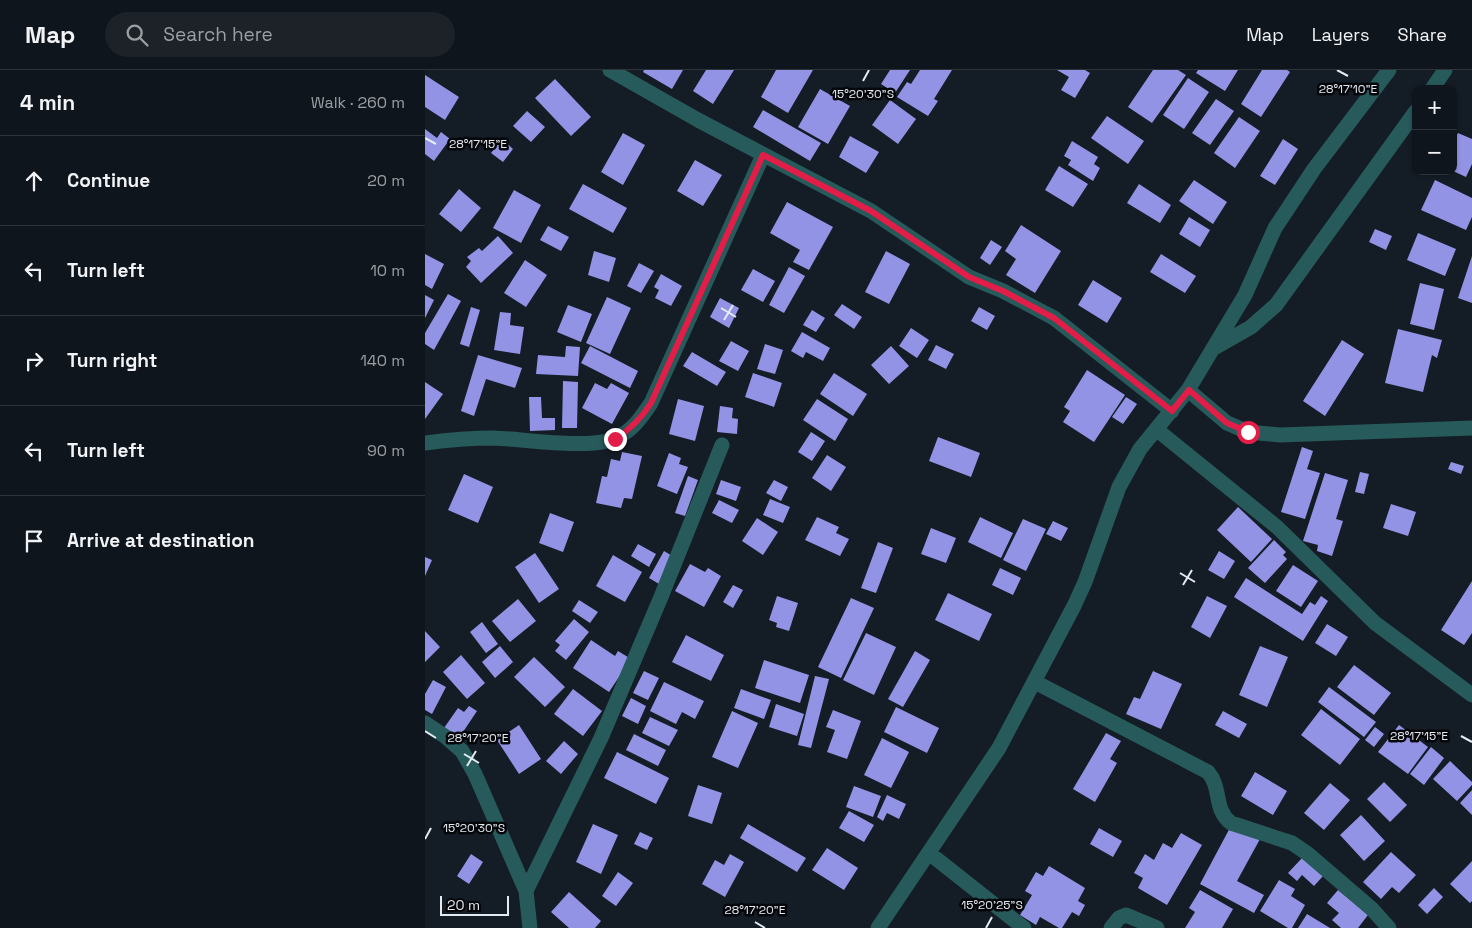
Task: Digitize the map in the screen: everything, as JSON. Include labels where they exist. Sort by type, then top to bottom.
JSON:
[{"type":"street","points":[[610,70],[763,155],[871,211],[969,277],[1003,291],[1054,318],[1172,411]]},
{"type":"street","points":[[878,928],[999,748],[1035,682],[1085,582],[1119,487],[1140,449],[1189,390],[1245,295],[1275,228],[1314,169],[1389,70]]},
{"type":"street","points":[[1435,85],[1445,70]]},
{"type":"street","points":[[1213,348],[1251,327],[1276,305],[1412,117]]},
{"type":"street","points":[[425,443],[492,438],[595,444],[615,439],[628,431],[639,420],[651,403],[763,155]]},
{"type":"street","points":[[1189,390],[1227,423],[1248,432],[1280,435],[1472,428]]},
{"type":"street","points":[[1156,429],[1277,527],[1375,623],[1472,695]]},
{"type":"street","points":[[526,891],[601,738],[722,445]]},
{"type":"street","points":[[1035,682],[1208,772],[1215,780],[1221,812],[1225,818],[1231,823],[1292,843],[1308,854],[1372,909],[1389,928]]},
{"type":"street","points":[[425,723],[446,737],[462,751],[475,774],[526,891],[530,928]]},
{"type":"street","points":[[929,854],[1024,928]]},
{"type":"street","points":[[1111,928],[1119,918],[1126,915],[1157,928]]},
{"type":"building","points":[[644,70],[683,70],[672,89],[643,72]]},
{"type":"building","points":[[706,70],[734,70],[713,104],[693,91]]},
{"type":"building","points":[[776,70],[813,70],[788,113],[761,97]]},
{"type":"building","points":[[890,70],[910,70],[895,93],[881,84]]},
{"type":"building","points":[[920,70],[952,70],[934,99],[938,101],[928,116],[897,97],[907,82],[911,84]]},
{"type":"building","points":[[1057,70],[1085,70],[1090,73],[1075,98],[1061,90],[1069,77]]},
{"type":"building","points":[[1153,70],[1178,70],[1186,75],[1152,123],[1128,107]]},
{"type":"building","points":[[1198,70],[1238,70],[1225,91],[1196,73]]},
{"type":"building","points":[[1262,70],[1287,70],[1290,72],[1261,117],[1241,104]]},
{"type":"building","points":[[425,75],[459,97],[445,120],[425,107]]},
{"type":"building","points":[[1188,78],[1209,92],[1184,129],[1163,115]]},
{"type":"building","points":[[555,79],[591,117],[571,136],[535,98]]},
{"type":"building","points":[[820,89],[850,106],[828,144],[798,127]]},
{"type":"building","points":[[1216,99],[1234,111],[1210,145],[1192,133]]},
{"type":"building","points":[[890,100],[916,119],[898,144],[872,125]]},
{"type":"building","points":[[763,110],[821,143],[810,161],[753,127]]},
{"type":"building","points":[[527,111],[545,127],[531,142],[513,126]]},
{"type":"building","points":[[1107,116],[1144,141],[1128,164],[1091,138]]},
{"type":"building","points":[[1239,117],[1260,131],[1235,168],[1214,153]]},
{"type":"building","points":[[425,129],[437,138],[441,132],[450,139],[434,161],[425,154]]},
{"type":"building","points":[[623,133],[645,145],[623,185],[601,172]]},
{"type":"building","points":[[1458,133],[1472,139],[1472,164],[1466,177],[1457,173]]},
{"type":"building","points":[[850,136],[879,152],[866,173],[839,157]]},
{"type":"building","points":[[502,139],[513,149],[503,162],[491,153]]},
{"type":"building","points":[[1283,139],[1298,149],[1275,185],[1260,176]]},
{"type":"building","points":[[1072,141],[1098,157],[1094,164],[1100,168],[1093,181],[1068,165],[1071,160],[1064,156]]},
{"type":"building","points":[[695,160],[722,175],[703,206],[677,191]]},
{"type":"building","points":[[1059,166],[1088,184],[1073,207],[1045,190]]},
{"type":"building","points":[[1194,180],[1227,202],[1213,224],[1179,201]]},
{"type":"building","points":[[1435,180],[1472,198],[1472,217],[1466,230],[1421,210]]},
{"type":"building","points":[[583,184],[627,208],[613,233],[569,209]]},
{"type":"building","points":[[1139,184],[1171,205],[1160,223],[1127,203]]},
{"type":"building","points":[[459,189],[481,208],[461,232],[439,214]]},
{"type":"building","points":[[514,190],[541,205],[521,243],[493,228]]},
{"type":"building","points":[[787,202],[833,227],[809,270],[793,262],[800,250],[770,233]]},
{"type":"building","points":[[1189,217],[1210,230],[1200,247],[1179,234]]},
{"type":"building","points":[[1021,225],[1061,251],[1035,293],[1006,275],[1016,259],[1005,251]]},
{"type":"building","points":[[548,226],[569,237],[561,251],[540,240]]},
{"type":"building","points":[[1375,229],[1392,236],[1386,250],[1369,242]]},
{"type":"building","points":[[1418,233],[1456,249],[1445,276],[1407,260]]},
{"type":"building","points":[[498,236],[513,253],[481,283],[466,267],[471,261],[467,257],[479,248],[482,251]]},
{"type":"building","points":[[991,240],[1002,247],[990,265],[980,258]]},
{"type":"building","points":[[594,251],[616,258],[609,282],[588,275]]},
{"type":"building","points":[[886,251],[910,264],[889,304],[865,292]]},
{"type":"building","points":[[425,254],[444,264],[432,289],[425,285]]},
{"type":"building","points":[[1161,254],[1196,276],[1185,293],[1150,272]]},
{"type":"building","points":[[1472,256],[1472,303],[1458,298]]},
{"type":"building","points":[[525,260],[547,275],[526,307],[504,293]]},
{"type":"building","points":[[639,263],[654,271],[641,293],[627,286]]},
{"type":"building","points":[[789,267],[805,276],[784,313],[769,305]]},
{"type":"building","points":[[753,269],[775,281],[763,302],[741,290]]},
{"type":"building","points":[[661,274],[682,286],[671,306],[655,298],[659,290],[654,287]]},
{"type":"building","points":[[1093,280],[1122,298],[1107,323],[1078,305]]},
{"type":"building","points":[[1420,283],[1444,289],[1434,330],[1410,324]]},
{"type":"building","points":[[448,294],[461,301],[434,350],[425,344],[425,333]]},
{"type":"building","points":[[425,295],[434,300],[425,318]]},
{"type":"building","points":[[607,297],[631,308],[610,354],[586,343]]},
{"type":"building","points":[[720,298],[739,308],[729,328],[710,317]]},
{"type":"building","points":[[842,304],[862,317],[854,329],[834,315]]},
{"type":"building","points":[[568,305],[592,314],[581,342],[557,332]]},
{"type":"building","points":[[471,307],[480,310],[469,347],[460,344]]},
{"type":"building","points":[[979,307],[995,316],[987,330],[971,321]]},
{"type":"building","points":[[812,310],[825,318],[816,332],[803,325]]},
{"type":"building","points":[[500,312],[511,313],[510,325],[524,327],[520,354],[494,350]]},
{"type":"building","points":[[911,328],[929,340],[917,358],[899,346]]},
{"type":"building","points":[[1398,329],[1442,340],[1437,358],[1432,355],[1423,392],[1385,383]]},
{"type":"building","points":[[802,332],[830,348],[823,361],[806,352],[803,358],[791,351]]},
{"type":"building","points":[[1342,340],[1364,354],[1325,416],[1303,401]]},
{"type":"building","points":[[731,341],[749,351],[738,371],[719,361]]},
{"type":"building","points":[[765,344],[783,350],[775,374],[757,369]]},
{"type":"building","points":[[936,345],[954,354],[946,369],[928,360]]},
{"type":"building","points":[[566,346],[580,347],[578,376],[536,374],[538,355],[565,357]]},
{"type":"building","points":[[590,346],[638,371],[630,388],[581,363]]},
{"type":"building","points":[[891,346],[909,366],[889,384],[871,365]]},
{"type":"building","points":[[692,352],[726,372],[717,386],[683,366]]},
{"type":"building","points":[[478,355],[522,368],[515,388],[486,379],[474,416],[461,411]]},
{"type":"building","points":[[1087,370],[1125,395],[1094,442],[1063,422],[1070,411],[1064,407]]},
{"type":"building","points":[[753,373],[782,383],[774,407],[745,397]]},
{"type":"building","points":[[834,373],[867,394],[853,416],[820,394]]},
{"type":"building","points":[[563,381],[578,382],[577,428],[562,428]]},
{"type":"building","points":[[425,382],[443,394],[425,419]]},
{"type":"building","points":[[595,383],[607,389],[611,383],[629,393],[612,424],[582,408]]},
{"type":"building","points":[[529,397],[541,397],[542,418],[555,418],[555,430],[530,431]]},
{"type":"building","points":[[1126,397],[1137,404],[1123,424],[1112,417]]},
{"type":"building","points":[[678,399],[704,406],[695,441],[669,434]]},
{"type":"building","points":[[817,399],[848,419],[835,441],[803,420]]},
{"type":"building","points":[[720,406],[733,408],[732,418],[738,419],[737,434],[717,432]]},
{"type":"building","points":[[811,432],[825,441],[812,461],[798,452]]},
{"type":"building","points":[[938,437],[980,453],[971,477],[929,461]]},
{"type":"building","points":[[1302,447],[1313,451],[1307,469],[1320,473],[1305,519],[1281,512]]},
{"type":"building","points":[[622,452],[642,456],[632,499],[624,498],[621,508],[596,503],[602,476],[607,477],[611,459],[620,461]]},
{"type":"building","points":[[669,453],[681,458],[679,464],[688,467],[677,494],[657,486]]},
{"type":"building","points":[[827,455],[846,467],[831,491],[812,478]]},
{"type":"building","points":[[1451,462],[1464,466],[1461,474],[1448,469]]},
{"type":"building","points":[[1360,472],[1369,474],[1364,494],[1355,492]]},
{"type":"building","points":[[1325,473],[1348,480],[1336,519],[1343,521],[1332,556],[1317,551],[1318,545],[1303,541]]},
{"type":"building","points":[[464,474],[493,487],[478,523],[448,510]]},
{"type":"building","points":[[688,476],[698,480],[685,516],[675,513]]},
{"type":"building","points":[[721,480],[741,487],[736,501],[716,494]]},
{"type":"building","points":[[774,480],[788,487],[781,501],[766,493]]},
{"type":"building","points":[[770,499],[790,507],[783,523],[763,515]]},
{"type":"building","points":[[719,500],[739,510],[732,523],[712,513]]},
{"type":"building","points":[[1391,504],[1416,512],[1408,536],[1383,528]]},
{"type":"building","points":[[1238,507],[1272,539],[1251,562],[1217,530]]},
{"type":"building","points":[[550,513],[574,522],[563,552],[539,543]]},
{"type":"building","points":[[817,517],[839,527],[836,533],[849,539],[840,556],[805,540]]},
{"type":"building","points":[[980,517],[1013,533],[1001,558],[968,542]]},
{"type":"building","points":[[757,518],[778,532],[763,555],[742,541]]},
{"type":"building","points":[[1023,519],[1046,529],[1026,571],[1003,560]]},
{"type":"building","points":[[1053,521],[1068,528],[1061,541],[1046,534]]},
{"type":"building","points":[[931,528],[956,538],[946,563],[921,554]]},
{"type":"building","points":[[1274,540],[1286,552],[1283,555],[1287,559],[1265,583],[1248,568]]},
{"type":"building","points":[[878,542],[893,548],[876,593],[861,588]]},
{"type":"building","points":[[638,544],[656,554],[649,567],[631,556]]},
{"type":"building","points":[[664,551],[674,557],[659,584],[649,578]]},
{"type":"building","points":[[1219,551],[1235,561],[1224,579],[1208,570]]},
{"type":"building","points":[[535,553],[559,589],[539,603],[515,567]]},
{"type":"building","points":[[613,555],[642,572],[625,602],[596,586]]},
{"type":"building","points":[[425,557],[432,560],[425,576]]},
{"type":"building","points":[[690,564],[705,572],[708,568],[721,576],[704,607],[675,591]]},
{"type":"building","points":[[1293,565],[1318,581],[1301,607],[1276,591]]},
{"type":"building","points":[[1000,568],[1021,578],[1013,595],[992,585]]},
{"type":"building","points":[[1246,578],[1302,614],[1310,602],[1315,605],[1321,596],[1328,601],[1303,641],[1234,597]]},
{"type":"building","points":[[1472,581],[1472,633],[1464,645],[1441,630]]},
{"type":"building","points":[[733,585],[743,590],[733,608],[723,602]]},
{"type":"building","points":[[948,593],[992,614],[979,641],[935,620]]},
{"type":"building","points":[[777,596],[798,603],[789,631],[776,627],[777,623],[769,620]]},
{"type":"building","points":[[1207,596],[1227,606],[1210,638],[1191,627]]},
{"type":"building","points":[[851,598],[874,608],[841,678],[818,667]]},
{"type":"building","points":[[518,599],[536,621],[510,642],[492,621]]},
{"type":"building","points":[[579,600],[598,612],[590,623],[572,611]]},
{"type":"building","points":[[574,619],[589,632],[566,660],[555,651],[560,645],[555,641]]},
{"type":"building","points":[[482,622],[498,644],[486,653],[470,632]]},
{"type":"building","points":[[1327,624],[1348,637],[1336,656],[1315,643]]},
{"type":"building","points":[[425,631],[440,647],[425,662]]},
{"type":"building","points":[[866,633],[896,647],[874,695],[843,680]]},
{"type":"building","points":[[686,635],[724,655],[711,681],[672,662]]},
{"type":"building","points":[[591,640],[615,656],[618,651],[631,659],[609,692],[573,668]]},
{"type":"building","points":[[500,646],[513,662],[495,678],[482,662]]},
{"type":"building","points":[[1260,646],[1288,657],[1267,707],[1239,695]]},
{"type":"building","points":[[915,651],[930,660],[903,707],[888,699]]},
{"type":"building","points":[[461,655],[485,683],[467,699],[443,672]]},
{"type":"building","points":[[534,657],[565,687],[545,707],[514,677]]},
{"type":"building","points":[[764,660],[809,675],[800,703],[755,688]]},
{"type":"building","points":[[1354,665],[1391,693],[1374,715],[1337,687]]},
{"type":"building","points":[[644,671],[659,678],[648,700],[633,693]]},
{"type":"building","points":[[1153,671],[1182,684],[1161,729],[1126,714],[1134,697],[1140,699]]},
{"type":"building","points":[[815,676],[829,679],[811,748],[798,745]]},
{"type":"building","points":[[433,680],[446,687],[432,714],[425,710],[425,694]]},
{"type":"building","points":[[664,682],[704,701],[695,719],[682,712],[676,724],[650,711]]},
{"type":"building","points":[[1329,687],[1376,722],[1364,737],[1318,702]]},
{"type":"building","points":[[573,689],[602,711],[583,736],[554,714]]},
{"type":"building","points":[[741,689],[771,700],[764,719],[734,708]]},
{"type":"building","points":[[631,698],[646,706],[638,724],[622,716]]},
{"type":"building","points":[[776,704],[804,714],[797,736],[769,727]]},
{"type":"building","points":[[469,706],[477,711],[459,738],[444,728],[458,708],[464,712]]},
{"type":"building","points":[[896,707],[939,728],[927,753],[884,732]]},
{"type":"building","points":[[1321,709],[1360,739],[1340,765],[1301,735]]},
{"type":"building","points":[[833,710],[861,721],[847,759],[827,752],[835,730],[826,727]]},
{"type":"building","points":[[732,711],[758,723],[738,768],[712,757]]},
{"type":"building","points":[[1223,711],[1247,724],[1239,738],[1215,725]]},
{"type":"building","points":[[650,717],[678,730],[669,746],[642,733]]},
{"type":"building","points":[[519,725],[541,759],[519,774],[497,740]]},
{"type":"building","points":[[1399,725],[1428,747],[1408,774],[1378,752]]},
{"type":"building","points":[[1375,727],[1384,734],[1374,747],[1365,740]]},
{"type":"building","points":[[1106,733],[1121,741],[1110,759],[1117,763],[1095,802],[1073,789]]},
{"type":"building","points":[[634,734],[666,750],[658,766],[626,750]]},
{"type":"building","points":[[882,738],[909,752],[891,788],[864,775]]},
{"type":"building","points":[[564,741],[578,754],[561,774],[546,761]]},
{"type":"building","points":[[1431,747],[1444,758],[1424,785],[1410,774]]},
{"type":"building","points":[[617,752],[669,778],[656,804],[604,778]]},
{"type":"building","points":[[1450,761],[1472,782],[1472,785],[1457,801],[1433,779]]},
{"type":"building","points":[[1255,772],[1287,791],[1273,815],[1241,796]]},
{"type":"building","points":[[1384,782],[1407,805],[1390,822],[1367,799]]},
{"type":"building","points":[[1330,783],[1350,800],[1324,830],[1304,813]]},
{"type":"building","points":[[698,785],[722,793],[712,824],[688,816]]},
{"type":"building","points":[[854,786],[881,796],[873,817],[846,807]]},
{"type":"building","points":[[1472,790],[1472,815],[1460,803]]},
{"type":"building","points":[[887,795],[906,804],[899,819],[887,813],[883,821],[877,817]]},
{"type":"building","points":[[849,811],[874,825],[864,842],[839,828]]},
{"type":"building","points":[[1361,815],[1385,841],[1364,861],[1340,835]]},
{"type":"building","points":[[593,824],[618,835],[601,874],[576,862]]},
{"type":"building","points":[[748,824],[806,858],[797,872],[740,838]]},
{"type":"building","points":[[1232,824],[1260,839],[1237,881],[1264,895],[1254,913],[1200,884]]},
{"type":"building","points":[[1099,828],[1122,841],[1113,857],[1090,844]]},
{"type":"building","points":[[640,832],[653,838],[647,850],[634,844]]},
{"type":"building","points":[[1181,833],[1202,845],[1167,905],[1138,888],[1143,878],[1134,873],[1145,854],[1154,860],[1163,843],[1172,848]]},
{"type":"building","points":[[827,848],[858,868],[844,890],[812,870]]},
{"type":"building","points":[[1391,852],[1416,875],[1399,893],[1392,887],[1381,899],[1363,882]]},
{"type":"building","points":[[471,854],[483,862],[469,884],[457,876]]},
{"type":"building","points":[[730,854],[744,862],[725,897],[702,884],[715,860],[724,865]]},
{"type":"building","points":[[1302,858],[1323,876],[1314,886],[1302,875],[1297,881],[1288,873]]},
{"type":"building","points":[[1472,861],[1472,901],[1470,903],[1450,884]]},
{"type":"building","points":[[1049,866],[1085,888],[1078,901],[1085,905],[1079,916],[1072,912],[1062,928],[1040,917],[1036,925],[1020,915],[1032,895],[1025,891],[1036,872],[1043,876]]},
{"type":"building","points":[[618,872],[633,883],[616,906],[602,896]]},
{"type":"building","points":[[1279,880],[1295,889],[1291,896],[1305,905],[1292,928],[1288,928],[1260,911]]},
{"type":"building","points":[[1434,888],[1443,897],[1427,914],[1418,905]]},
{"type":"building","points":[[1200,890],[1233,909],[1222,928],[1185,928],[1195,912],[1189,908]]},
{"type":"building","points":[[1338,890],[1368,915],[1358,928],[1341,928],[1332,920],[1339,913],[1327,903]]},
{"type":"building","points":[[569,892],[601,921],[595,928],[569,928],[551,912]]},
{"type":"building","points":[[1307,914],[1330,928],[1298,928]]},
{"type":"route","points":[[615,439],[628,431],[639,420],[651,403],[763,155],[871,211],[969,277],[1003,291],[1054,318],[1172,411],[1189,390],[1227,423],[1248,432]]}]
